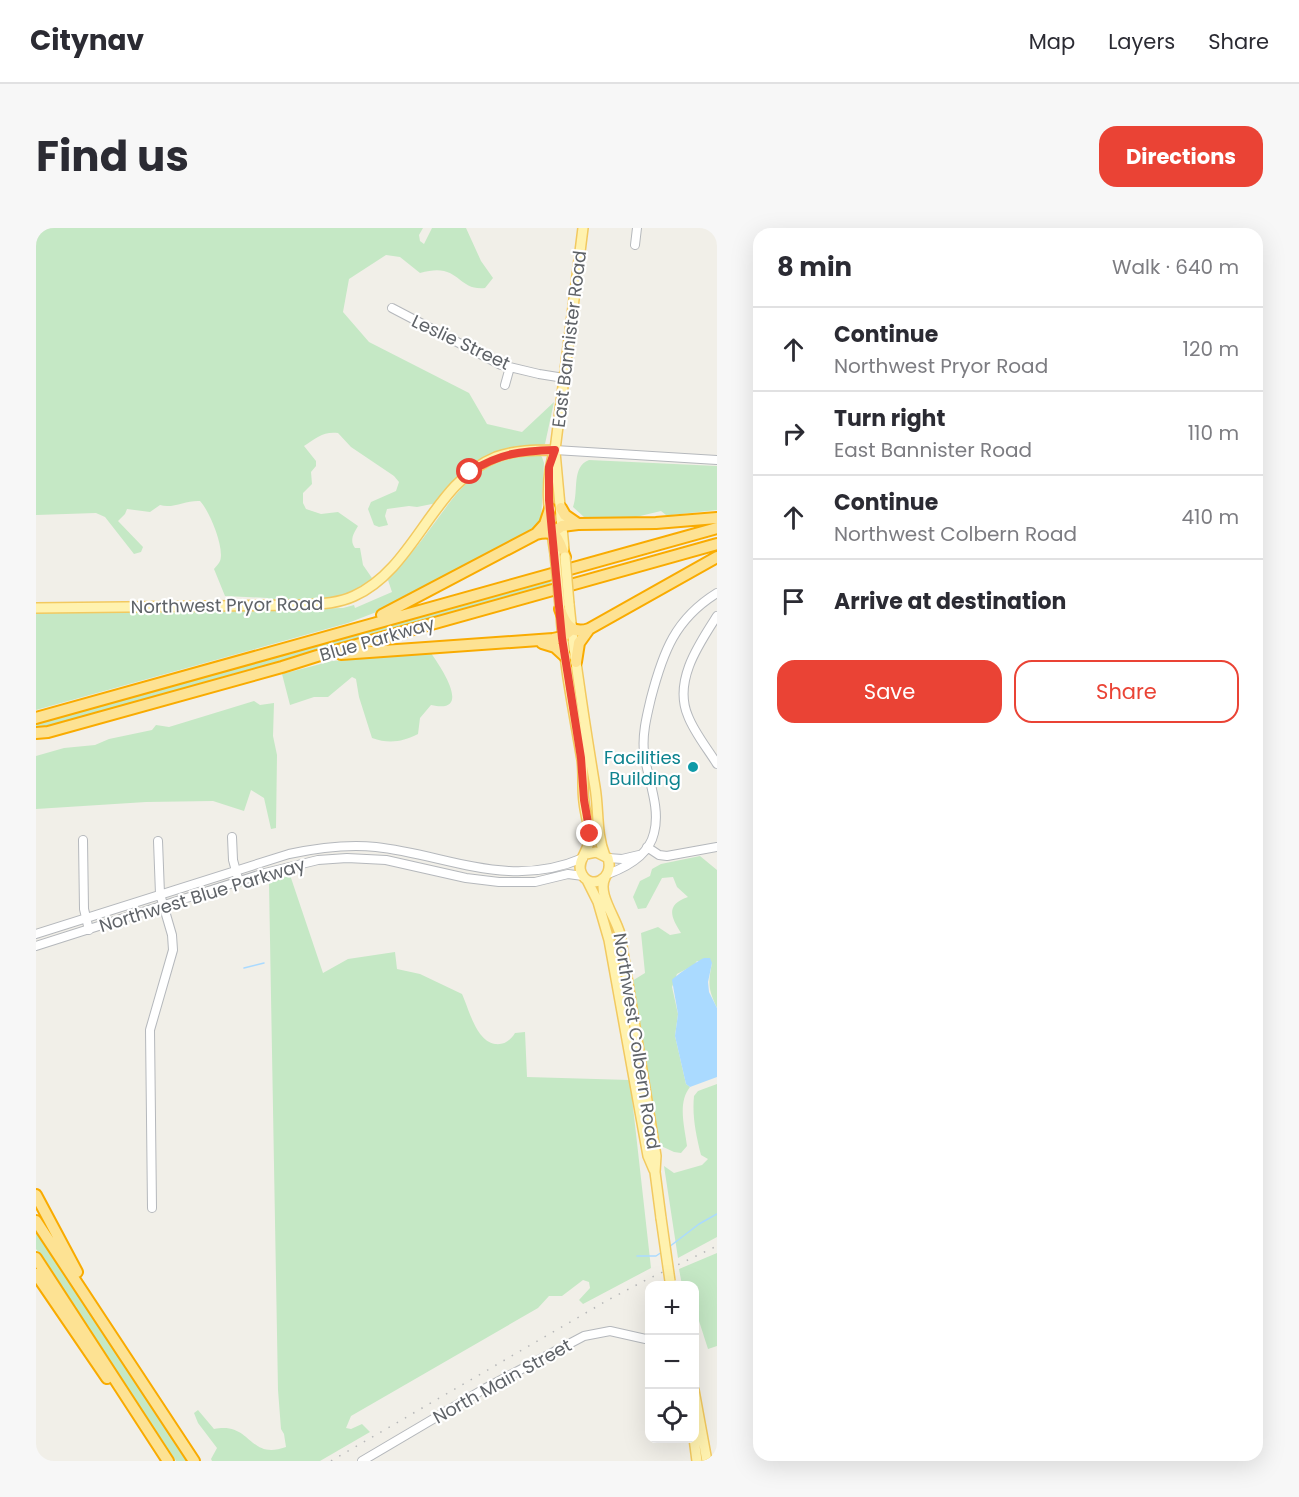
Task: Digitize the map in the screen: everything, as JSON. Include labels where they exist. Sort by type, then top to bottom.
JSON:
[{"type":"highway","points":[[536,534],[555,508],[578,524]]},
{"type":"highway","points":[[329,635],[387,613],[536,534],[552,533],[562,526],[656,523],[717,518]]},
{"type":"highway","name":"Blue Parkway","points":[[36,718],[717,528]]},
{"type":"highway","points":[[552,533],[560,544],[560,556]]},
{"type":"highway","name":"Blue Parkway","points":[[36,735],[717,543]]},
{"type":"highway","points":[[563,606],[564,620],[572,629],[578,632],[589,629],[717,557]]},
{"type":"highway","points":[[317,656],[562,638],[572,629]]},
{"type":"highway","points":[[533,641],[555,647],[571,659],[589,629]]},
{"type":"highway","points":[[36,1195],[71,1262]]},
{"type":"highway","points":[[36,1208],[143,1383]]},
{"type":"highway","points":[[36,1221],[194,1461]]},
{"type":"highway","points":[[36,1258],[168,1461]]},
{"type":"highway","points":[[36,1274],[168,1461]]},
{"type":"main road","name":"East Bannister Road","points":[[552,533],[555,508],[555,450],[583,228]]},
{"type":"main road","name":"Northwest Pryor Road","points":[[36,608],[300,605],[343,601],[356,596],[382,577],[443,501],[470,472],[496,457],[516,452],[555,450]]},
{"type":"main road","name":"East Bannister Road","points":[[555,508],[562,526],[560,556],[563,606]]},
{"type":"main road","points":[[563,606],[562,638],[571,659],[596,790],[599,840],[610,864],[607,876],[596,882],[585,878],[580,867],[590,834],[584,800],[571,659],[572,629]]},
{"type":"main road","points":[[584,856],[596,852],[606,857]]},
{"type":"main road","name":"Northwest Colbern Road","points":[[607,876],[602,890],[620,934],[656,1156],[655,1172],[671,1281]]},
{"type":"main road","name":"Northwest Colbern Road","points":[[585,878],[598,902],[609,940],[648,1156],[655,1172]]},
{"type":"main road","points":[[699,1420],[706,1461]]},
{"type":"main road","points":[[695,1443],[697,1461]]},
{"type":"street","points":[[635,244],[637,228]]},
{"type":"street","name":"Leslie Street","points":[[392,308],[496,362],[510,367],[532,371],[539,369],[564,375]]},
{"type":"street","points":[[505,385],[510,367]]},
{"type":"street","name":"Northwest Pryor Road","points":[[555,450],[717,460]]},
{"type":"street","points":[[607,876],[636,860],[645,850],[654,833],[656,819],[644,750],[646,719],[664,651],[678,628],[699,604],[717,593]]},
{"type":"street","points":[[717,616],[690,663],[684,694],[689,719],[717,764]]},
{"type":"street","points":[[232,837],[235,871],[239,882]]},
{"type":"street","points":[[83,840],[84,909],[89,930]]},
{"type":"street","points":[[152,1208],[150,1030],[173,950],[172,935],[160,894],[158,841]]},
{"type":"street","name":"Northwest Blue Parkway","points":[[36,934],[289,854],[341,847],[385,849],[474,868],[506,871],[550,868],[568,864],[584,856]]},
{"type":"street","points":[[606,857],[621,859],[645,850],[667,856],[717,847]]},
{"type":"street","name":"Northwest Blue Parkway","points":[[36,946],[305,862],[347,858],[386,860],[466,878],[499,882],[535,882],[568,874],[585,878]]},
{"type":"street","name":"North Main Street","points":[[362,1461],[484,1389],[584,1336],[610,1331],[645,1339]]},
{"type":"green space","points":[[36,228],[423,228],[419,235],[420,241],[424,244],[432,228],[466,228],[481,261],[493,278],[485,288],[468,285],[443,271],[433,270],[420,273],[400,257],[386,255],[349,279],[343,312],[369,342],[469,393],[487,424],[522,432],[554,402],[545,444],[491,455],[437,503],[387,509],[385,516],[388,525],[379,527],[374,525],[368,509],[371,502],[396,491],[399,482],[394,476],[351,447],[338,433],[320,436],[304,446],[316,461],[316,466],[311,472],[312,484],[303,493],[303,503],[306,509],[321,514],[338,512],[358,526],[352,542],[355,548],[360,548],[363,565],[372,578],[352,594],[311,602],[271,602],[268,598],[225,596],[214,569],[220,562],[221,555],[218,539],[212,521],[200,501],[170,506],[160,505],[150,512],[127,509],[118,521],[143,547],[141,552],[134,554],[105,517],[96,513],[36,515]]},
{"type":"green space","points":[[540,455],[544,463],[541,521],[537,529],[392,606],[348,623],[36,710],[36,611],[196,611],[343,608],[354,605],[355,608],[392,592],[388,580],[472,478],[500,462],[518,457]]},
{"type":"green space","points":[[589,460],[717,466],[717,510],[672,515],[666,515],[661,511],[636,517],[584,517],[573,507],[580,468]]},
{"type":"green space","points":[[550,579],[551,585],[36,729],[36,723]]},
{"type":"green space","points":[[431,653],[450,688],[452,696],[450,703],[444,706],[431,705],[420,718],[418,734],[395,741],[372,738],[359,697],[356,679],[352,677],[328,697],[314,697],[290,705],[282,674],[332,661]]},
{"type":"green space","points":[[254,701],[260,705],[274,703],[273,736],[277,755],[276,828],[271,829],[264,798],[251,790],[244,811],[213,801],[146,802],[36,809],[36,756],[64,748],[95,745],[109,739],[152,730],[156,725],[169,727]]},
{"type":"green space","points":[[700,856],[717,870],[717,1008],[710,986],[712,963],[697,961],[677,974],[672,987],[678,1014],[675,1036],[686,1084],[690,1087],[686,1093],[683,1108],[687,1146],[681,1153],[659,1145],[632,981],[645,973],[641,933],[658,927],[670,935],[681,933],[672,912],[676,904],[688,897],[677,887],[673,877],[662,878],[646,908],[638,909],[633,897],[640,881],[650,876],[652,869],[661,864]]},
{"type":"green space","points":[[290,875],[323,973],[348,959],[395,952],[397,969],[420,974],[462,994],[478,1031],[488,1042],[501,1044],[515,1033],[525,1032],[527,1077],[630,1080],[651,1268],[583,1304],[579,1300],[590,1288],[589,1282],[583,1280],[562,1296],[549,1296],[538,1308],[351,1416],[346,1428],[351,1429],[362,1424],[370,1432],[320,1461],[212,1461],[217,1448],[198,1423],[194,1413],[198,1410],[214,1429],[236,1430],[264,1449],[274,1450],[286,1447],[281,1429],[278,1390],[269,883]]},
{"type":"green space","points":[[717,1084],[717,1237],[678,1258],[664,1166],[674,1173],[702,1165],[708,1159],[701,1155],[694,1118],[694,1096],[698,1091]]},
{"type":"green space","points":[[36,1230],[188,1461],[176,1461],[36,1249]]},
{"type":"green space","points":[[717,1253],[717,1346],[708,1349],[699,1321],[699,1281],[681,1281],[679,1269]]},
{"type":"water","points":[[704,958],[710,958],[712,963],[708,982],[709,992],[717,1008],[717,1077],[690,1087],[686,1084],[675,1036],[678,1014],[672,980]]},
{"type":"waterway","points":[[244,968],[264,963]]},
{"type":"waterway","points":[[669,1247],[699,1224],[717,1214]]},
{"type":"waterway","points":[[637,1256],[656,1256],[662,1252]]},
{"type":"railway","points":[[331,1461],[608,1300],[717,1246]]},
{"type":"place","name":"Facilities Building","points":[[693,767]]},
{"type":"route","points":[[470,472],[496,457],[516,452],[555,450],[549,467],[549,500],[562,638],[583,770],[586,819],[590,834]]}]
